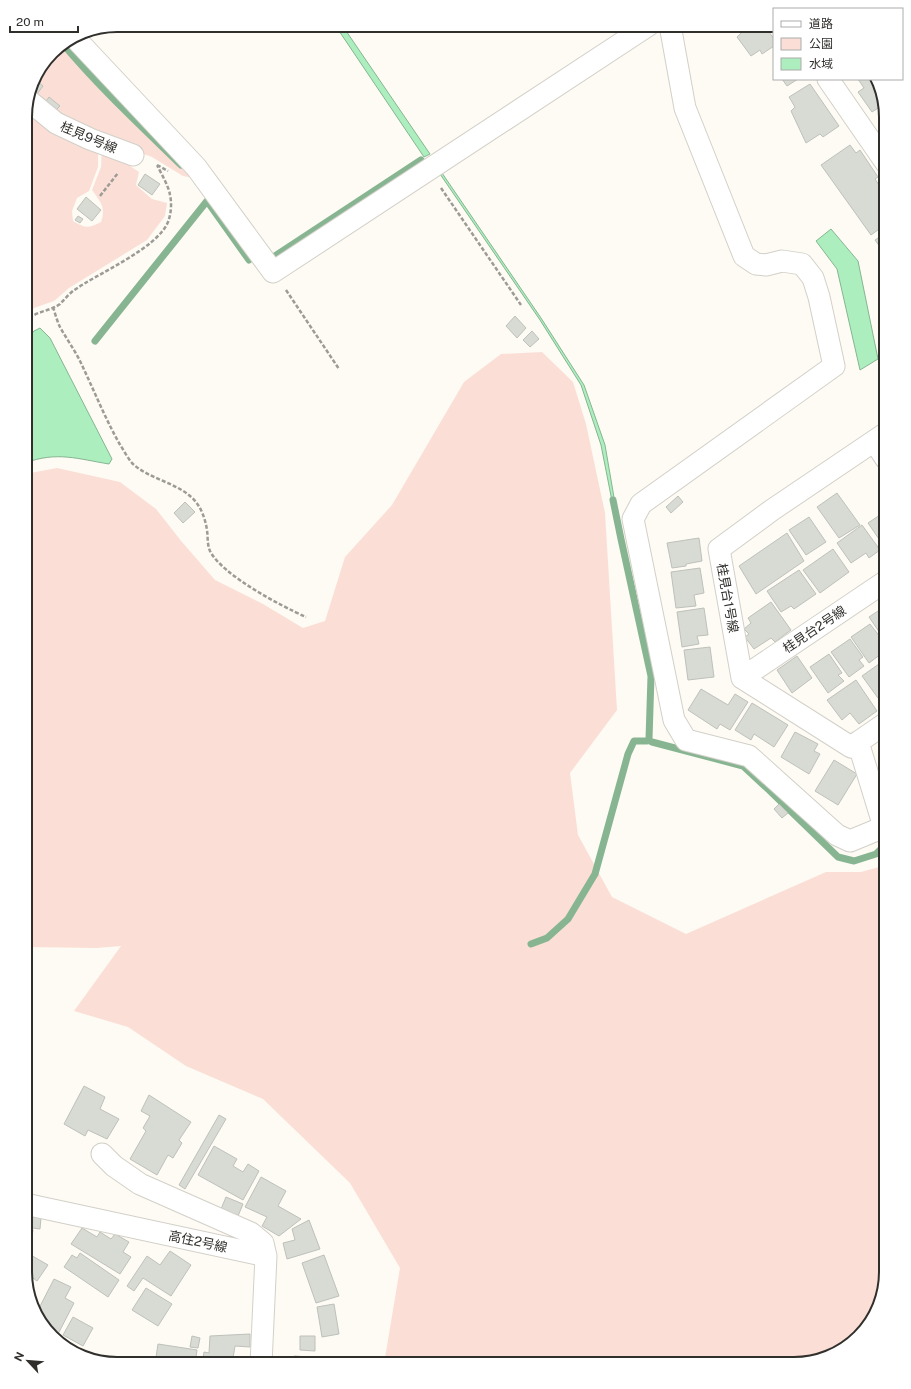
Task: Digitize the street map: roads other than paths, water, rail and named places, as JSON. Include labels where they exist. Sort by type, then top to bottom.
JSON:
[{"type":"street","points":[[78,41],[196,167],[273,272],[638,32]]},
{"type":"street","points":[[671,32],[684,108],[744,256],[756,264],[766,265],[782,260],[802,264],[813,278],[834,366],[641,504],[633,519],[674,720],[686,740],[749,756],[837,835],[850,841],[879,829]]},
{"type":"street","points":[[830,80],[879,153]]},
{"type":"street","name":"桂見9号線","points":[[33,105],[56,124],[90,139],[133,155]]},
{"type":"street","name":"桂見台1号線","points":[[742,678],[719,549],[772,510],[879,438]]},
{"type":"street","name":"桂見台2号線","points":[[742,678],[879,586]]},
{"type":"street","points":[[742,678],[851,747],[879,728]]},
{"type":"street","points":[[858,742],[879,811]]},
{"type":"street","points":[[102,1154],[114,1166],[140,1184],[251,1233],[263,1243],[266,1256],[261,1357]]},
{"type":"street","name":"高住2号線","points":[[32,1206],[266,1256]]},
{"type":"water","points":[[340,32],[347,32],[430,154],[424,157]]},
{"type":"water","points":[[442,173],[541,318],[584,385],[605,445],[616,509],[613,506],[601,445],[581,385],[540,320],[440,174]]},
{"type":"water","points":[[831,229],[858,261],[878,359],[860,370],[837,269],[816,241]]},
{"type":"water","points":[[40,328],[50,338],[112,459],[109,464],[67,457],[47,457],[32,461],[32,333]]},
{"type":"waterway","points":[[67,48],[106,91],[181,165]]},
{"type":"waterway","points":[[275,256],[421,160]]},
{"type":"waterway","points":[[95,341],[207,201],[249,260]]},
{"type":"waterway","points":[[613,500],[651,676],[649,739]]},
{"type":"waterway","points":[[531,944],[547,938],[568,919],[595,874],[628,754],[634,741],[647,741]]},
{"type":"waterway","points":[[652,742],[743,766],[838,857],[854,861],[876,854],[879,851]]}]
